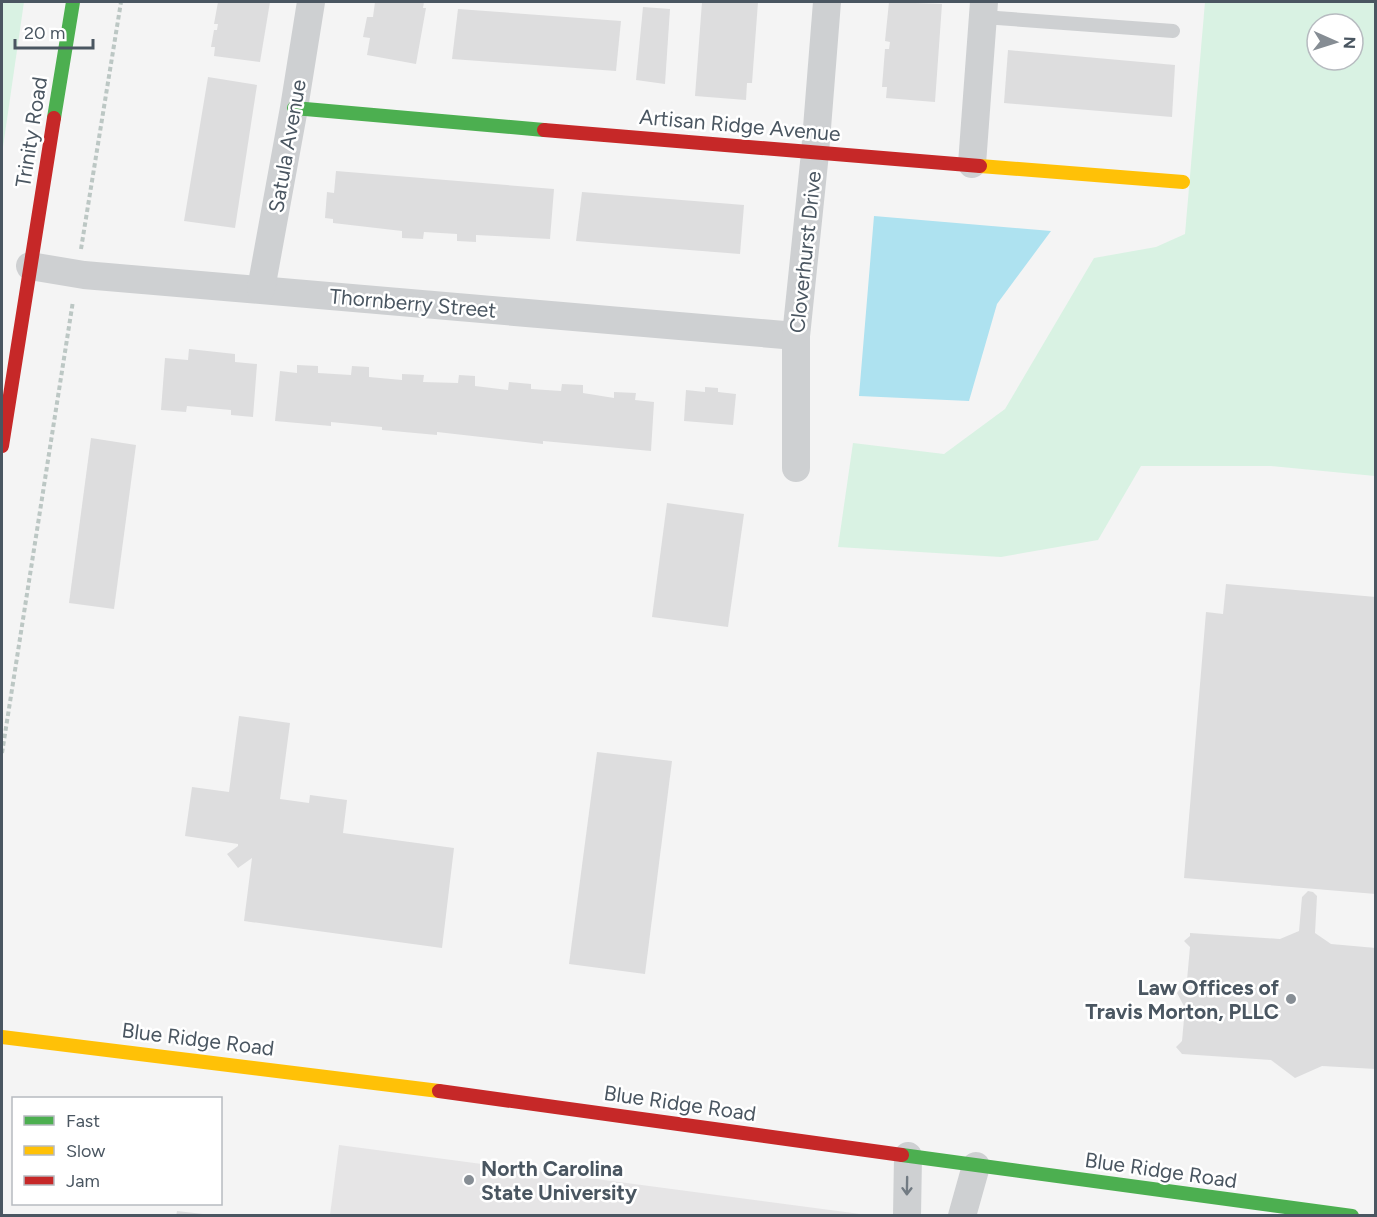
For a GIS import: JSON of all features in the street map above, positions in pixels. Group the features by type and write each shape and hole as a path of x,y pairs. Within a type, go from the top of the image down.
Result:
{"main road":[{"name":"Trinity Road","path":"2,446 72,2"},
{"name":"Artisan Ridge Avenue","path":"294,108 1183,182"},
{"name":"Blue Ridge Road","path":"2,1037 348,1079 976,1166 1352,1215"}],"street":[{"name":"Satula Avenue","path":"261,289 311,2"},
{"name":"Cloverhurst Drive","path":"796,468 796,336 815,153 827,2"},
{"path":"972,164 983,9"},
{"name":"Thornberry Street","path":"30,266 84,275 796,336"},
{"path":"907,1215 908,1156"},
{"path":"962,1215 976,1166"}],"lane":[{"path":"983,9 1173,31"}],"path":[{"path":"80,251 121,2"},
{"path":"2,753 74,294"}],"shaded area":[{"name":"North Carolina State University","path":"339,1145 868,1215 330,1215"}],"green space":[{"path":"2,2 24,2 2,154"},
{"path":"1205,2 1375,2 1375,476 1271,466 1141,466 1098,540 1001,557 838,547 853,443 944,454 1005,409 1094,258 1156,247 1185,234"}],"water":[{"path":"874,216 1051,231 997,304 969,401 859,396"}],"building":[{"path":"218,2 270,2 260,62 214,56 215,47 211,47 214,30 217,30 218,24 214,24"},
{"path":"375,2 424,2 423,8 426,8 416,64 367,55 370,38 363,37 367,17 373,17"},
{"path":"702,2 758,2 752,83 747,83 746,100 695,96"},
{"path":"889,2 942,4 935,102 886,98 887,87 882,87 885,49 889,49 890,42 885,41"},
{"path":"643,7 670,9 665,84 636,80"},
{"path":"458,9 621,21 616,71 452,59"},
{"path":"1008,50 1175,65 1172,117 1004,103"},
{"path":"208,77 257,85 235,228 184,221"},
{"path":"336,171 554,189 550,239 476,235 476,242 457,241 457,234 424,232 423,239 402,238 402,231 333,223 333,219 325,218 327,192 334,193"},
{"path":"582,192 744,205 740,254 576,241"},
{"path":"189,349 235,354 235,362 257,364 253,417 231,415 231,410 187,406 186,412 161,410 165,358 188,360"},
{"path":"297,365 318,366 318,373 351,375 352,366 369,367 369,377 402,380 402,374 424,375 423,382 458,383 459,375 475,376 475,386 508,390 509,382 531,384 531,389 561,391 562,384 583,385 583,393 614,398 614,392 636,393 635,400 654,402 651,451 543,441 543,444 437,432 437,435 331,422 331,426 275,421 280,371 297,373"},
{"path":"705,387 718,388 718,392 736,394 733,425 684,421 686,390 705,392"},
{"path":"91,438 136,445 114,609 69,603"},
{"path":"667,503 744,514 728,627 652,617"},
{"path":"1226,584 1376,597 1376,894 1184,878 1206,612 1223,614"},
{"path":"239,716 290,723 280,799 309,803 310,795 347,800 343,833 454,848 442,948 244,921 252,858 238,868 227,854 238,844 185,836 192,787 229,792"},
{"path":"597,752 672,761 645,974 569,964"},
{"path":"1308,891 1317,896 1315,933 1331,944 1376,948 1376,1069 1322,1066 1295,1078 1271,1060 1182,1054 1176,1047 1182,1041 1185,1008 1177,993 1187,980 1190,947 1184,941 1190,933 1280,939 1299,931 1302,897"},
{"path":"177,1211 203,1214 202,1216 176,1216"}],"traffic: fast":[{"path":"54,118 73,2"},
{"path":"294,108 544,130"},
{"path":"902,1155 1352,1216"}],"traffic: slow":[{"path":"980,166 1183,182"},
{"path":"2,1037 439,1091"}],"traffic: jam":[{"path":"2,446 54,118"},
{"path":"544,130 980,166"},
{"path":"439,1091 902,1155"}],"place":[{"name":"Law Offices of Travis Morton, PLLC","path":"1291,999"},
{"name":"North Carolina State University","path":"469,1180"}]}
